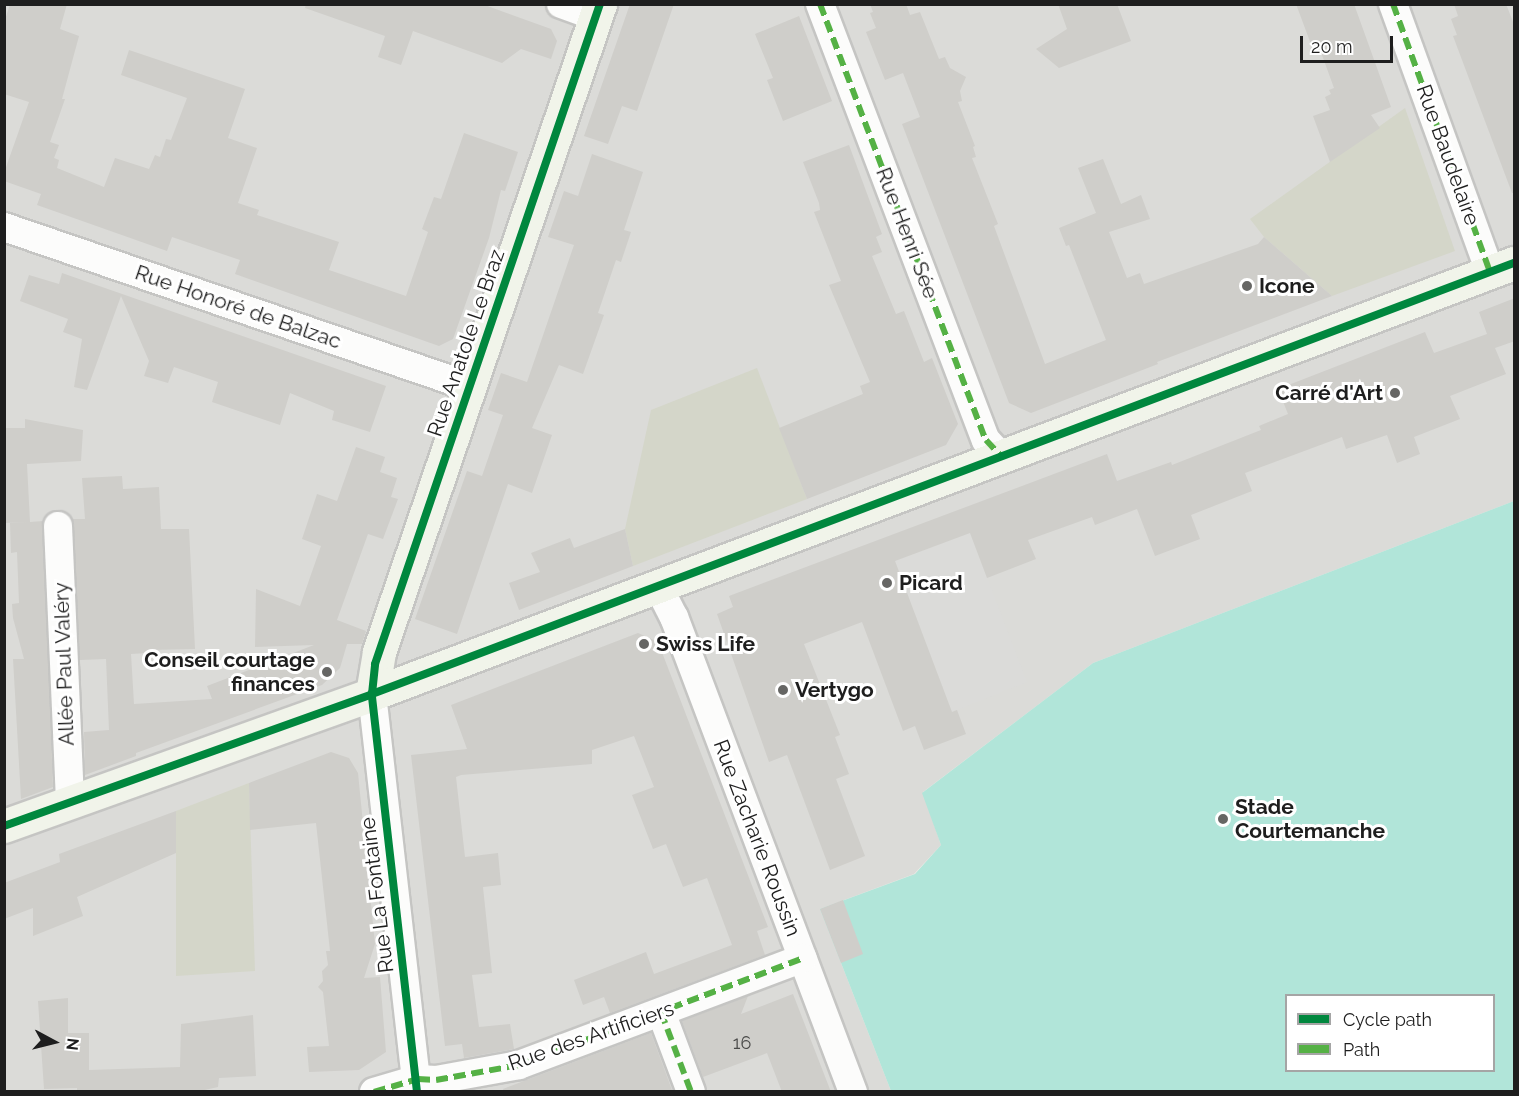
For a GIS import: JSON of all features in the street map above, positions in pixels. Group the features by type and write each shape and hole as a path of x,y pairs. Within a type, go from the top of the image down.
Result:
{"main road":[{"name":"Rue Anatole Le Braz","path":"372,694 379,652 598,11"},
{"path":"4,826 372,694 1502,267"}],"street":[{"path":"561,4 598,11"},
{"name":"Rue Henri Sée","path":"820,4 986,440 1001,456"},
{"name":"Rue Baudelaire","path":"1393,4 1502,267"},
{"name":"Rue Honoré de Balzac","path":"4,227 470,387"},
{"name":"Allée Paul Valéry","path":"58,526 69,801"},
{"name":"Rue Zacharie Roussin","path":"658,586 674,617 853,1092"},
{"name":"Rue La Fontaine","path":"372,694 417,1085"},
{"name":"Rue des Artificiers","path":"374,1092 519,1065 803,958"},
{"path":"662,1012 691,1092"}],"shaded area":[{"path":"5,5 1514,5 1514,501 1093,663 923,792 941,845 914,874 820,909 891,1091 5,1092"},
{"path":"1405,108 1455,251 1332,296 1264,237 1250,219"},
{"path":"757,368 807,499 633,566 625,529 651,410"},
{"name":"Stade Courtemanche","path":"1514,501 1514,1091 891,1091 820,909 915,874 941,845 922,793 1093,663"},
{"path":"961,509 1027,682 952,712 895,561 944,543"},
{"path":"249,783 255,971 176,976 176,811"}],"building":[{"path":"10,4 67,4 60,29 79,36 62,99 65,99 50,142 59,145 54,158 59,160 57,168 104,187 115,158 149,169 155,155 160,157 166,139 171,140 187,98 121,75 129,50 245,89 228,138 257,148 238,203 259,210 257,215 339,242 329,270 406,296 428,232 422,229 434,197 441,199 464,133 518,152 505,191 501,190 489,238 453,339 439,346 235,274 240,260 172,237 167,251 37,205 41,194 4,181 4,173 29,102 4,94 4,23"},
{"path":"306,4 482,4 551,29 557,41 551,59 521,49 502,63 413,31 401,65 378,57 385,36 305,8"},
{"path":"630,4 674,4 637,111 622,106 608,144 584,136"},
{"path":"870,4 906,4 910,15 920,12 939,59 945,57 950,68 966,77 960,91 962,101 958,102 975,146 973,147 976,157 972,158 998,224 994,226 1045,364 1106,340 1069,245 1066,246 1059,228 1096,213 1078,168 1103,159 1121,204 1141,195 1150,219 1109,232 1127,278 1140,273 1144,284 1258,244 1264,237 1332,296 1157,362 1158,364 1031,413 1009,403 902,124 920,117 903,73 885,80 866,32 876,28 870,13 873,12"},
{"path":"1058,4 1117,4 1131,41 1059,68 1036,49 1067,29"},
{"path":"1296,4 1354,4 1391,107 1371,115 1380,128 1330,162 1313,116 1330,110 1325,97 1331,94 1329,90 1334,88 1318,44 1312,47"},
{"path":"1454,4 1506,4 1515,27 1515,193 1512,193 1453,36 1457,35 1451,19 1458,16"},
{"path":"799,16 832,101 783,121 767,80 773,78 755,34"},
{"path":"849,145 882,234 876,237 882,252 872,256 896,314 904,311 924,362 932,358 958,424 946,445 807,499 779,428 863,394 860,386 870,382 829,285 841,281 814,212 820,210 819,203 803,162"},
{"path":"592,154 643,172 624,230 631,232 621,262 616,260 598,313 604,315 583,374 559,365 532,428 552,435 532,493 508,484 457,634 415,619 467,471 482,476 503,415 488,410 501,373 527,382 574,245 548,237 564,191 578,196"},
{"path":"62,273 386,386 370,432 332,420 334,411 290,393 280,425 212,402 218,382 174,367 168,383 144,376 149,361 121,296 87,390 74,387 82,339 63,332 68,319 20,301 29,275 59,284"},
{"path":"1515,298 1515,341 1495,348 1506,374 1450,396 1460,419 1414,437 1420,454 1397,463 1387,435 1346,449 1342,437 1245,473 1252,491 1191,515 1200,539 1155,556 1137,509 1095,525 1092,517 1028,540 1036,559 987,578 970,533 895,561 952,712 957,710 966,734 924,750 915,726 903,731 862,622 804,644 840,735 835,737 849,774 836,779 865,856 830,870 787,755 769,762 717,614 733,607 729,596 1107,454 1117,481 1171,462 1172,465 1261,430 1259,426 1288,414 1278,389 1425,332 1434,353 1487,334 1479,312"},
{"path":"25,419 83,430 81,461 27,464 30,522 43,521 53,787 21,799 13,659 24,659 13,618 12,604 19,603 17,552 11,553 10,523 29,522 4,523 4,428 25,428"},
{"path":"356,447 385,457 380,472 397,478 391,497 398,499 383,539 368,534 337,620 366,631 362,644 347,644 340,668 322,685 136,753 136,756 85,775 84,732 109,730 106,659 80,660 73,519 85,519 82,478 122,476 123,489 159,487 161,529 189,529 195,649 147,650 147,653 131,654 134,704 212,699 207,686 314,645 255,647 256,589 300,606 321,546 302,539 317,494 337,501"},
{"path":"625,529 633,566 519,610 509,583 540,572 531,553 570,538 574,548"},
{"path":"638,633 658,642 768,927 757,931 765,955 610,1013 604,997 583,1005 574,980 646,952 654,974 732,945 707,878 683,887 666,844 653,849 632,795 654,787 634,736 592,750 592,764 461,775 456,777 465,857 498,853 501,885 483,887 492,973 472,975 479,1027 510,1024 514,1049 464,1058 462,1044 445,1046 411,755 467,749 451,705"},
{"path":"331,752 349,758 358,773 375,944 364,978 380,977 386,1052 359,1070 309,1072 307,1047 329,1046 323,992 318,987 323,981 322,971 328,965 326,951 330,951 316,823 250,830 249,783"},
{"path":"176,811 176,853 77,897 83,916 33,936 33,908 4,919 4,883 60,862 59,854"},
{"path":"843,900 863,954 841,963 820,909"},
{"path":"793,994 831,1092 782,1092 767,1053 703,1077 682,1021 748,996 741,1014"},
{"path":"68,998 68,1033 89,1033 89,1070 180,1067 181,1024 253,1015 256,1076 219,1078 218,1087 196,1092 77,1092 77,1088 44,1089 38,1001"},
{"path":"651,1033 672,1090 668,1092 504,1092 503,1089"}],"marked path":[{"path":"820,4 986,440 1001,456"},
{"path":"1393,4 1490,272"},
{"path":"374,1092 418,1079 436,1080 519,1065 803,958"},
{"path":"661,1012 691,1092"}],"cycle path":[{"path":"417,1092 372,694 375,664 600,4"},
{"path":"4,826 372,694 1514,263"}],"place":[{"name":"Icone","path":"1247,286"},
{"name":"Carré d'Art","path":"1395,393"},
{"name":"Picard","path":"887,583"},
{"name":"Swiss Life","path":"644,644"},
{"name":"Conseil courtage finances","path":"327,672"},
{"name":"Vertygo","path":"783,690"},
{"name":"Stade Courtemanche","path":"1223,819"}]}
